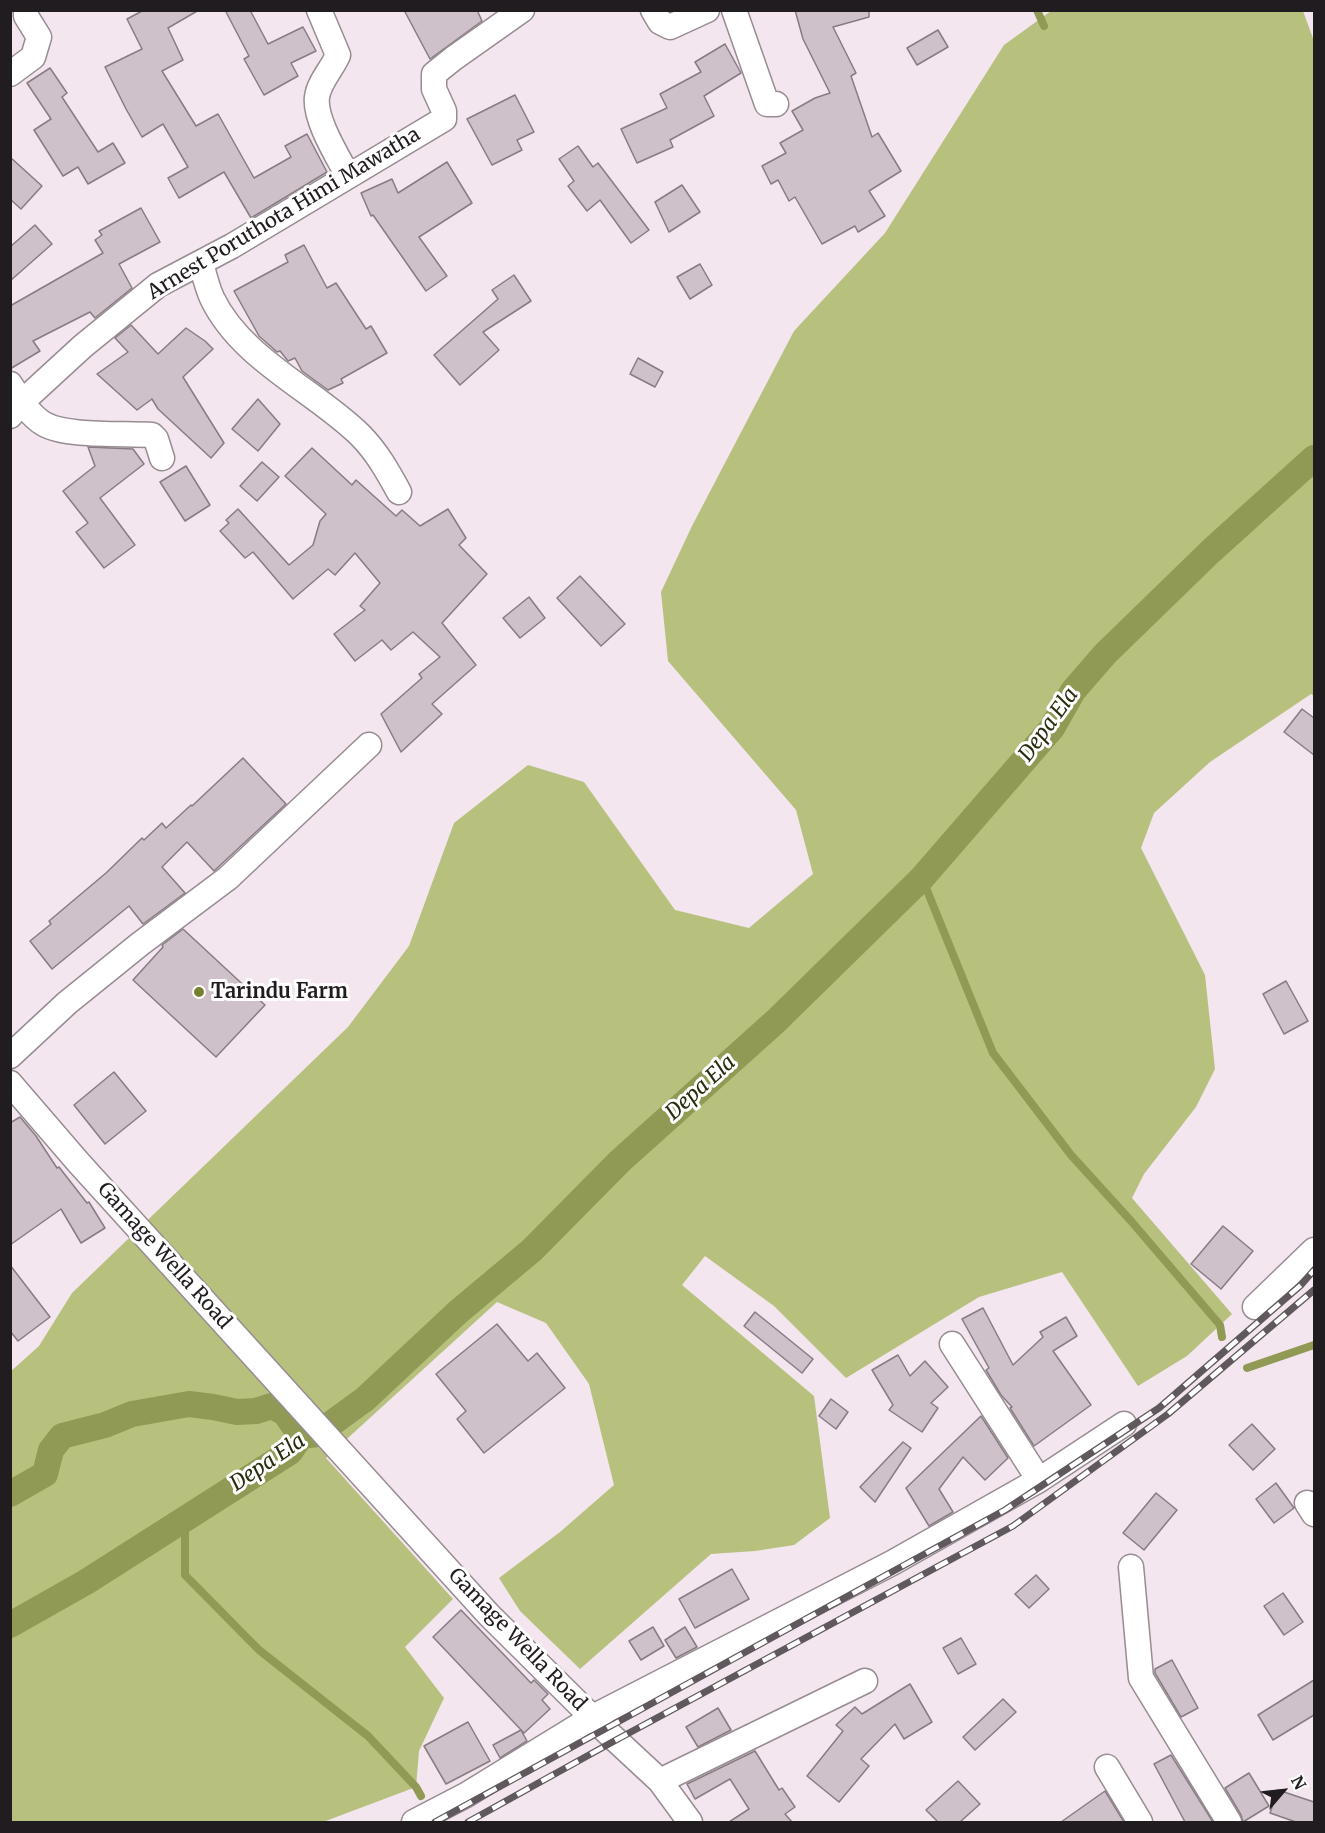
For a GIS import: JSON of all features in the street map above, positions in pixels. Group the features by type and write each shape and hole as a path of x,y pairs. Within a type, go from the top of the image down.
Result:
{"street":[{"path":"10,74 33,57 39,37 26,16 26,10"},
{"path":"319,10 338,56 324,79 317,97 318,114 348,176"},
{"name":"Arnest Poruthota Himi Mawatha","path":"14,401 151,290 232,246 444,119 444,111 434,88 434,74 522,10"},
{"path":"653,10 660,22 670,27 706,10"},
{"path":"734,10 766,104 776,104"},
{"path":"201,263 212,298 235,333 276,370 360,435 382,461 399,492"},
{"path":"14,401 44,424 62,430 152,435 156,439 162,458"},
{"path":"10,1056 76,996 140,944 228,878 369,745"},
{"name":"Gamage Wella Road","path":"10,1083 78,1162 489,1616 660,1781 690,1822"},
{"path":"1255,1307 1314,1250"},
{"path":"952,1344 1038,1480"},
{"path":"414,1822 466,1795 593,1717 892,1563 1038,1480 1124,1424"},
{"path":"1131,1567 1141,1678 1229,1822"},
{"path":"660,1781 864,1681"},
{"path":"1107,1767 1140,1822"}],"green space":[{"path":"1051,11 1303,11 1314,41 1314,696 1311,694 1210,762 1154,813 1141,848 1205,975 1215,1069 1196,1107 1144,1174 1132,1198 1232,1314 1187,1356 1138,1386 1062,1272 979,1297 846,1378 774,1306 705,1256 682,1285 814,1396 830,1518 794,1545 711,1554 580,1669 520,1611 499,1578 560,1532 614,1485 589,1384 546,1323 497,1302 326,1458 453,1599 405,1647 444,1698 419,1751 416,1787 323,1822 11,1822 10,1372 39,1346 72,1293 348,1027 409,946 454,823 528,765 584,782 675,910 749,928 813,874 796,810 668,661 661,592 692,526 794,331 885,233 1004,45"}],"building":[{"path":"144,10 199,10 168,28 183,60 162,71 196,126 218,114 254,178 291,157 285,146 307,134 327,172 251,218 224,172 179,198 168,178 188,167 163,124 142,137 105,67 142,49 127,19"},
{"path":"225,10 250,10 268,44 303,27 316,51 291,63 298,76 264,95 244,59 249,56"},
{"path":"404,10 477,10 482,21 430,59"},
{"path":"795,10 869,10 869,17 833,27 856,73 851,76 872,137 878,133 901,171 869,191 885,216 858,232 855,226 822,244 795,197 789,201 778,180 771,184 762,166 786,153 780,143 803,130 792,111 815,98 830,93 803,39"},
{"path":"938,30 948,47 917,65 907,48"},
{"path":"725,44 741,73 704,96 714,116 670,140 673,147 637,163 621,129 667,108 660,94 701,72 695,62"},
{"path":"50,68 67,93 62,97 98,152 113,143 125,163 88,184 78,167 63,176 34,130 51,119 27,83"},
{"path":"515,95 534,132 517,140 522,150 492,165 467,119"},
{"path":"578,146 593,167 598,163 649,230 631,243 600,200 587,211 568,186 574,181 559,159"},
{"path":"10,157 42,186 21,209 10,199"},
{"path":"447,162 472,203 419,237 447,276 426,291 373,215 371,216 361,193 392,179 398,193"},
{"path":"682,185 700,212 669,232 655,202"},
{"path":"141,208 160,242 119,264 132,288 95,318 90,312 33,341 40,351 10,369 10,306 103,253 95,240 102,235 99,231"},
{"path":"35,225 52,244 10,281 10,247"},
{"path":"304,245 327,288 336,283 366,329 371,326 387,353 341,379 343,383 328,390 302,371 295,358 288,361 280,351 277,352 259,336 234,291 288,262 285,255"},
{"path":"700,264 712,285 690,299 677,277"},
{"path":"514,275 531,301 483,332 499,350 460,385 434,355 498,299 492,290"},
{"path":"131,325 158,354 186,328 213,349 183,377 224,443 211,458 158,409 152,399 137,410 97,374 128,352 115,338"},
{"path":"638,358 663,372 655,387 630,374"},
{"path":"258,399 280,424 258,451 232,429"},
{"path":"88,447 133,449 144,464 100,498 135,545 104,568 76,532 88,523 63,491 95,466"},
{"path":"312,448 352,485 356,480 396,516 402,510 420,526 448,509 466,538 459,545 487,574 442,623 476,665 432,704 442,714 401,752 381,714 422,678 419,674 440,657 413,632 391,650 382,640 355,661 334,634 365,610 360,606 380,583 355,553 335,575 328,569 293,599 253,552 245,558 220,531 229,523 226,520 238,509 289,565 313,545 320,521 326,514 285,476"},
{"path":"262,462 279,477 257,501 240,486"},
{"path":"186,466 210,505 185,521 160,482"},
{"path":"580,576 625,624 601,646 557,598"},
{"path":"529,597 545,618 520,638 503,618"},
{"path":"1302,709 1314,718 1314,755 1284,732"},
{"path":"243,758 286,804 214,871 187,842 162,867 185,893 143,924 129,906 52,969 30,941 51,924 49,921 106,873 142,838 144,840 162,823 166,828"},
{"name":"Tarindu Farm","path":"183,929 265,1005 216,1057 133,980 163,947 162,945"},
{"path":"1286,981 1308,1021 1284,1034 1263,994"},
{"path":"114,1072 146,1111 105,1144 74,1105"},
{"path":"20,1117 57,1168 59,1167 87,1203 89,1202 105,1228 81,1243 61,1209 10,1245 10,1123"},
{"path":"1223,1226 1253,1251 1221,1289 1191,1264"},
{"path":"10,1265 50,1317 18,1341 10,1331"},
{"path":"983,1308 1013,1365 1043,1337 1040,1332 1066,1317 1077,1336 1053,1351 1091,1405 1034,1446 1010,1408 1012,1407 1001,1395 986,1370 989,1368 962,1319"},
{"path":"755,1312 813,1359 802,1373 744,1326"},
{"path":"497,1324 528,1361 537,1353 565,1388 484,1453 457,1419 466,1411 436,1374"},
{"path":"898,1355 910,1376 925,1361 948,1387 931,1403 938,1408 922,1432 889,1410 893,1405 872,1370"},
{"path":"831,1399 848,1412 836,1429 819,1416"},
{"path":"981,1416 1008,1458 985,1480 963,1457 939,1489 953,1512 929,1526 906,1488"},
{"path":"1252,1424 1275,1449 1253,1470 1229,1445"},
{"path":"903,1442 911,1448 875,1502 860,1487"},
{"path":"1276,1483 1294,1508 1274,1523 1256,1499"},
{"path":"1156,1493 1177,1510 1144,1550 1123,1533"},
{"path":"732,1569 749,1599 695,1628 679,1599"},
{"path":"1036,1575 1049,1589 1029,1608 1015,1594"},
{"path":"1283,1593 1303,1622 1284,1635 1264,1606"},
{"path":"461,1610 531,1683 534,1680 548,1694 542,1700 550,1709 524,1733 433,1637"},
{"path":"653,1627 664,1646 641,1660 629,1641"},
{"path":"685,1627 697,1647 676,1658 665,1640"},
{"path":"961,1638 976,1664 958,1674 943,1648"},
{"path":"1172,1660 1198,1708 1181,1717 1155,1673 1155,1669"},
{"path":"1314,1680 1314,1715 1273,1740 1258,1715"},
{"path":"910,1684 932,1722 904,1739 895,1724 861,1759 869,1766 839,1802 807,1776 843,1731 836,1725 855,1707 862,1714"},
{"path":"1003,1699 1016,1712 975,1750 963,1737"},
{"path":"718,1708 731,1730 698,1747 686,1727"},
{"path":"468,1722 490,1761 446,1784 424,1746"},
{"path":"521,1730 527,1741 500,1758 493,1745"},
{"path":"755,1751 779,1790 782,1788 795,1807 785,1814 792,1822 729,1822 749,1809 730,1779 695,1799 687,1784"},
{"path":"1171,1755 1213,1822 1185,1822 1154,1764"},
{"path":"1249,1773 1269,1806 1243,1822 1225,1788"},
{"path":"958,1781 980,1804 960,1822 938,1822 926,1810"},
{"path":"1278,1790 1314,1802 1314,1822 1296,1822 1270,1813"},
{"path":"1105,1791 1124,1822 1061,1822"}],"waterway":[{"path":"1037,10 1044,26"},
{"name":"Depa Ela","path":"10,1625 86,1582 290,1452 301,1436 317,1434 365,1399 458,1312 532,1250 620,1161 776,1021 922,878 1052,728 1073,691 1105,654 1211,551 1314,458"},
{"path":"922,878 993,1053 1071,1155 1220,1325 1222,1337"},
{"path":"1247,1368 1314,1345"},
{"path":"10,1494 45,1474 51,1450 62,1436 105,1425 132,1414 189,1404 237,1412 256,1411 272,1406 285,1413 301,1436"},
{"path":"185,1519 185,1575 259,1650 368,1736 416,1787 421,1796"}],"railway":[{"path":"435,1822 1005,1510 1159,1408 1301,1285 1314,1270"},
{"path":"468,1822 1013,1526 1168,1414 1314,1290"}],"place":[{"name":"Tarindu Farm","path":"199,992"}]}
